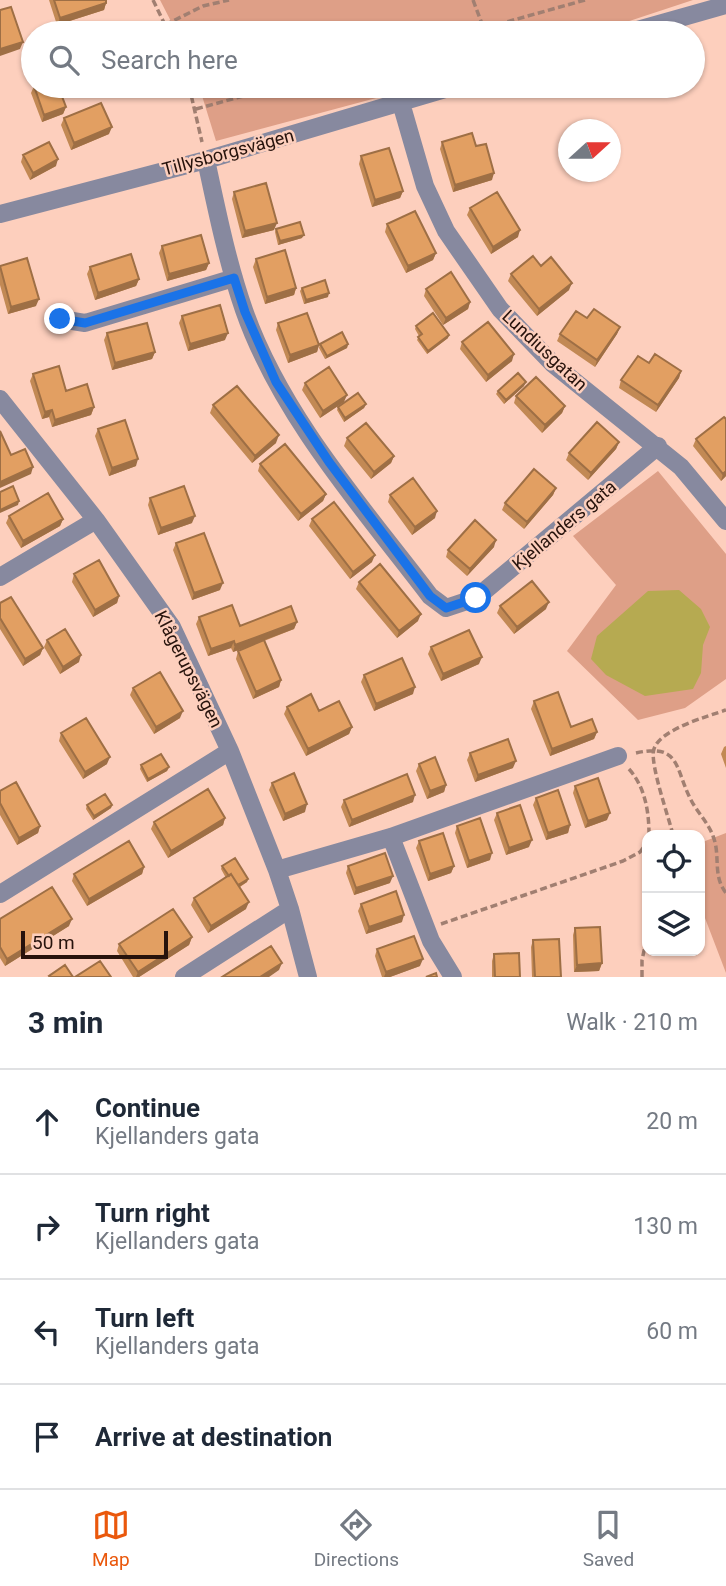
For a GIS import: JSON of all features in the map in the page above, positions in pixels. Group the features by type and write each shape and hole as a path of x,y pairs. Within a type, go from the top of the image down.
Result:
{"street":[{"path":"669,21 726,5"},
{"name":"Tillysborgsvägen","path":"0,214 206,160 417,98"},
{"name":"Lundiusgatan","path":"401,103 425,187 446,231 500,309 553,364 681,467 726,521"},
{"name":"Kjellanders gata","path":"206,160 234,278 245,312 276,382 337,473 430,596 446,608 476,598 658,446"},
{"path":"60,319 85,323 234,278"},
{"name":"Klågerupsvägen","path":"0,399 96,520 172,627 230,751 277,870 308,977"},
{"path":"0,577 96,520"},
{"path":"0,894 230,751"},
{"path":"277,870 391,837 618,756"},
{"path":"391,837 426,929 453,977"},
{"path":"184,977 290,909"}],"path":[{"path":"153,0 164,21"},
{"path":"174,21 203,6 229,0"},
{"path":"473,0 481,21"},
{"path":"512,21 585,0"},
{"path":"193,98 206,160"},
{"path":"196,109 236,98"},
{"path":"672,830 655,768 653,749 659,741 681,726 726,710"},
{"path":"653,749 671,755 689,795 713,835 718,882 726,893"},
{"path":"618,756 638,780 646,802 649,830"},
{"path":"426,929 623,861 642,849"},
{"path":"642,977 643,956"}],"shaded area":[{"path":"160,0 693,0 629,21 171,21"},
{"path":"203,98 376,98 216,141"},
{"path":"658,471 726,554 726,679 685,708 638,720 567,651 616,585 573,536"},
{"path":"679,590 701,609 710,627 703,645 701,673 693,689 645,696 606,675 591,659 597,636 648,591"},
{"path":"726,833 726,973 705,918 705,841"}],"building":[{"path":"54,0 106,0 106,3 60,18"},
{"path":"11,7 21,43 0,49 0,10"},
{"path":"38,98 63,98 66,107 44,115"},
{"path":"101,103 112,127 74,143 64,118"},
{"path":"472,133 476,146 486,144 494,173 455,185 442,142"},
{"path":"49,142 58,159 33,173 23,155"},
{"path":"389,148 403,191 375,200 361,156"},
{"path":"266,183 277,223 245,231 234,192"},
{"path":"497,192 520,230 493,247 470,208"},
{"path":"415,211 436,253 408,266 387,224"},
{"path":"300,222 304,235 280,241 276,229"},
{"path":"201,235 209,263 169,274 162,246"},
{"path":"285,250 296,288 267,297 256,259"},
{"path":"131,254 139,279 98,293 90,267"},
{"path":"533,256 541,266 551,257 572,283 539,309 511,274"},
{"path":"27,258 39,299 11,307 0,266"},
{"path":"451,272 470,302 446,318 426,289"},
{"path":"325,280 329,293 306,300 302,288"},
{"path":"220,305 228,333 190,344 182,316"},
{"path":"594,309 620,327 597,360 560,334 576,311 587,318"},
{"path":"307,313 319,345 290,355 278,323"},
{"path":"433,313 449,335 428,351 418,337 422,334 416,326"},
{"path":"488,322 514,354 488,375 462,342"},
{"path":"147,323 155,352 115,363 107,333"},
{"path":"342,332 348,344 327,356 320,344"},
{"path":"655,354 681,371 658,405 621,380 638,356 649,363"},
{"path":"59,366 66,391 87,384 94,407 55,420 52,410 45,412 33,374"},
{"path":"329,367 347,395 323,411 305,383"},
{"path":"518,373 526,382 506,400 498,391"},
{"path":"536,377 565,406 545,425 516,396"},
{"path":"237,386 279,435 255,456 213,405"},
{"path":"358,393 366,404 345,418 338,407"},
{"path":"724,417 726,471 723,474 696,439"},
{"path":"125,420 138,459 112,468 98,429"},
{"path":"597,422 619,442 591,473 569,453"},
{"path":"366,423 394,456 374,472 347,438"},
{"path":"0,431 11,455 25,449 33,467 0,482"},
{"path":"285,444 326,494 301,514 260,464"},
{"path":"534,469 556,488 527,522 505,503"},
{"path":"413,478 437,511 415,527 390,495"},
{"path":"13,486 19,501 0,510 0,492"},
{"path":"184,486 195,516 161,528 150,498"},
{"path":"48,493 63,519 23,541 9,516"},
{"path":"334,502 375,555 353,572 312,519"},
{"path":"475,520 496,540 470,569 448,550"},
{"path":"204,533 223,583 194,593 176,543"},
{"path":"99,560 119,596 95,610 74,574"},
{"path":"380,564 421,614 399,631 359,582"},
{"path":"532,581 549,602 517,627 500,606"},
{"path":"11,597 43,648 25,659 0,618 0,603"},
{"path":"232,605 240,626 291,606 297,622 235,645 234,641 211,649 199,617"},
{"path":"65,629 81,655 63,667 47,640"},
{"path":"469,630 482,657 443,674 431,647"},
{"path":"264,640 281,680 256,692 238,651"},
{"path":"402,658 415,687 376,704 364,675"},
{"path":"160,672 183,711 156,727 133,688"},
{"path":"558,692 571,727 592,719 597,732 552,749 534,701"},
{"path":"311,694 319,711 339,701 352,727 308,749 287,707"},
{"path":"86,718 110,757 85,772 61,733"},
{"path":"508,739 516,761 478,775 470,753"},
{"path":"161,754 169,767 148,779 141,765"},
{"path":"435,757 446,785 430,791 419,764"},
{"path":"294,773 307,804 285,814 272,783"},
{"path":"407,774 415,795 352,820 344,800"},
{"path":"598,778 610,813 588,821 575,786"},
{"path":"16,782 40,826 19,838 0,803 0,791"},
{"path":"208,789 225,818 171,851 154,822"},
{"path":"558,790 570,825 548,833 536,798"},
{"path":"105,794 112,805 94,816 87,805"},
{"path":"520,805 532,840 509,848 497,813"},
{"path":"480,818 492,853 469,861 457,826"},
{"path":"443,833 454,866 430,874 419,841"},
{"path":"129,841 144,867 89,899 74,874"},
{"path":"385,853 393,876 356,888 348,866"},
{"path":"235,858 248,879 238,885 222,866"},
{"path":"231,874 249,902 211,926 194,898"},
{"path":"52,887 72,919 7,959 0,947 0,919"},
{"path":"396,891 404,915 369,927 361,904"},
{"path":"173,909 192,937 138,972 119,944"},
{"path":"600,927 602,963 577,965 575,928"},
{"path":"414,936 423,959 386,972 377,949"},
{"path":"559,939 561,977 535,977 533,940"},
{"path":"271,946 282,963 260,977 222,977"},
{"path":"519,953 520,977 495,977 494,954"},
{"path":"100,961 111,977 75,977"},
{"path":"65,965 73,977 49,976"}],"route":[{"path":"60,319 85,323 234,278 245,312 276,382 329,462 430,596 446,608 476,598"}]}
